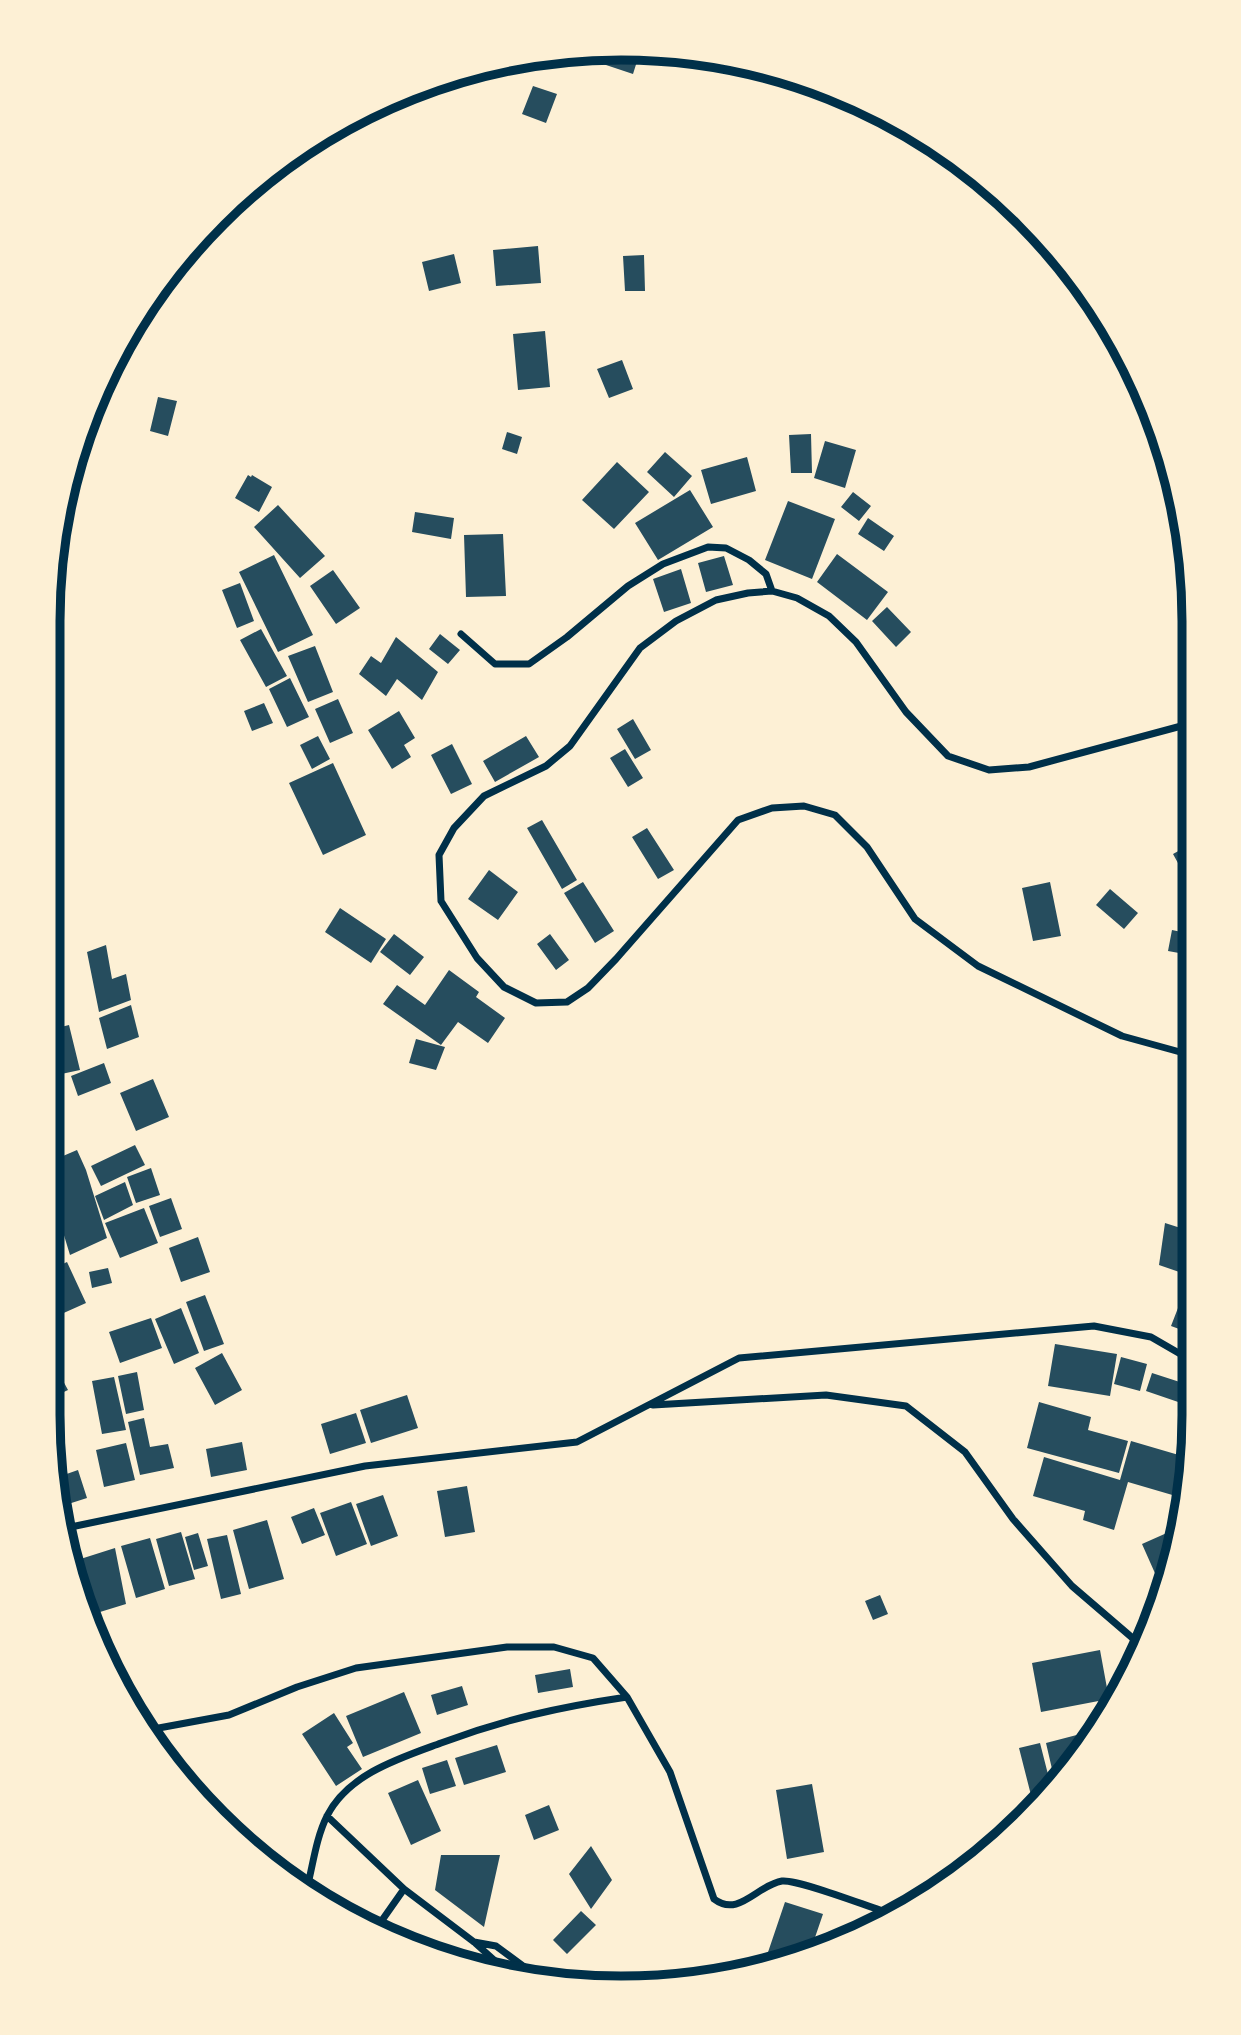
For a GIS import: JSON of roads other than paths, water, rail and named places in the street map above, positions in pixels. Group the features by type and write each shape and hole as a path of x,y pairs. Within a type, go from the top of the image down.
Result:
{"street":[{"path":"461,634 495,664 529,664 567,637 628,586 663,564 708,548 726,548 749,560 766,574 772,591"},
{"path":"1182,726 1029,767 989,770 948,756 906,712 856,642 829,616 797,598 772,591 716,600 676,621 640,648 570,746 546,766 484,796 454,828 439,855 441,901 477,958 504,987 536,1003 567,1002 588,988 616,959 737,820 772,808 804,806 835,815 867,847 915,919 978,966 1122,1036 1182,1053"},
{"path":"71,1527 365,1466 577,1442 739,1358 1094,1325 1151,1337 1182,1355"},
{"path":"649,1405 826,1395 906,1406 965,1452 1013,1519 1072,1586 1134,1640"},
{"path":"156,1729 229,1715 297,1687 356,1668 507,1647 554,1647 593,1658 627,1698 670,1772 714,1899 722,1904 736,1906 767,1886 783,1881 801,1884 882,1911"},
{"path":"309,1881 327,1816 346,1791 370,1773 401,1756 522,1716 627,1698"},
{"path":"327,1816 404,1889 495,1961"},
{"path":"380,1922 404,1889"},
{"path":"474,1942 496,1946 526,1968"}]}
